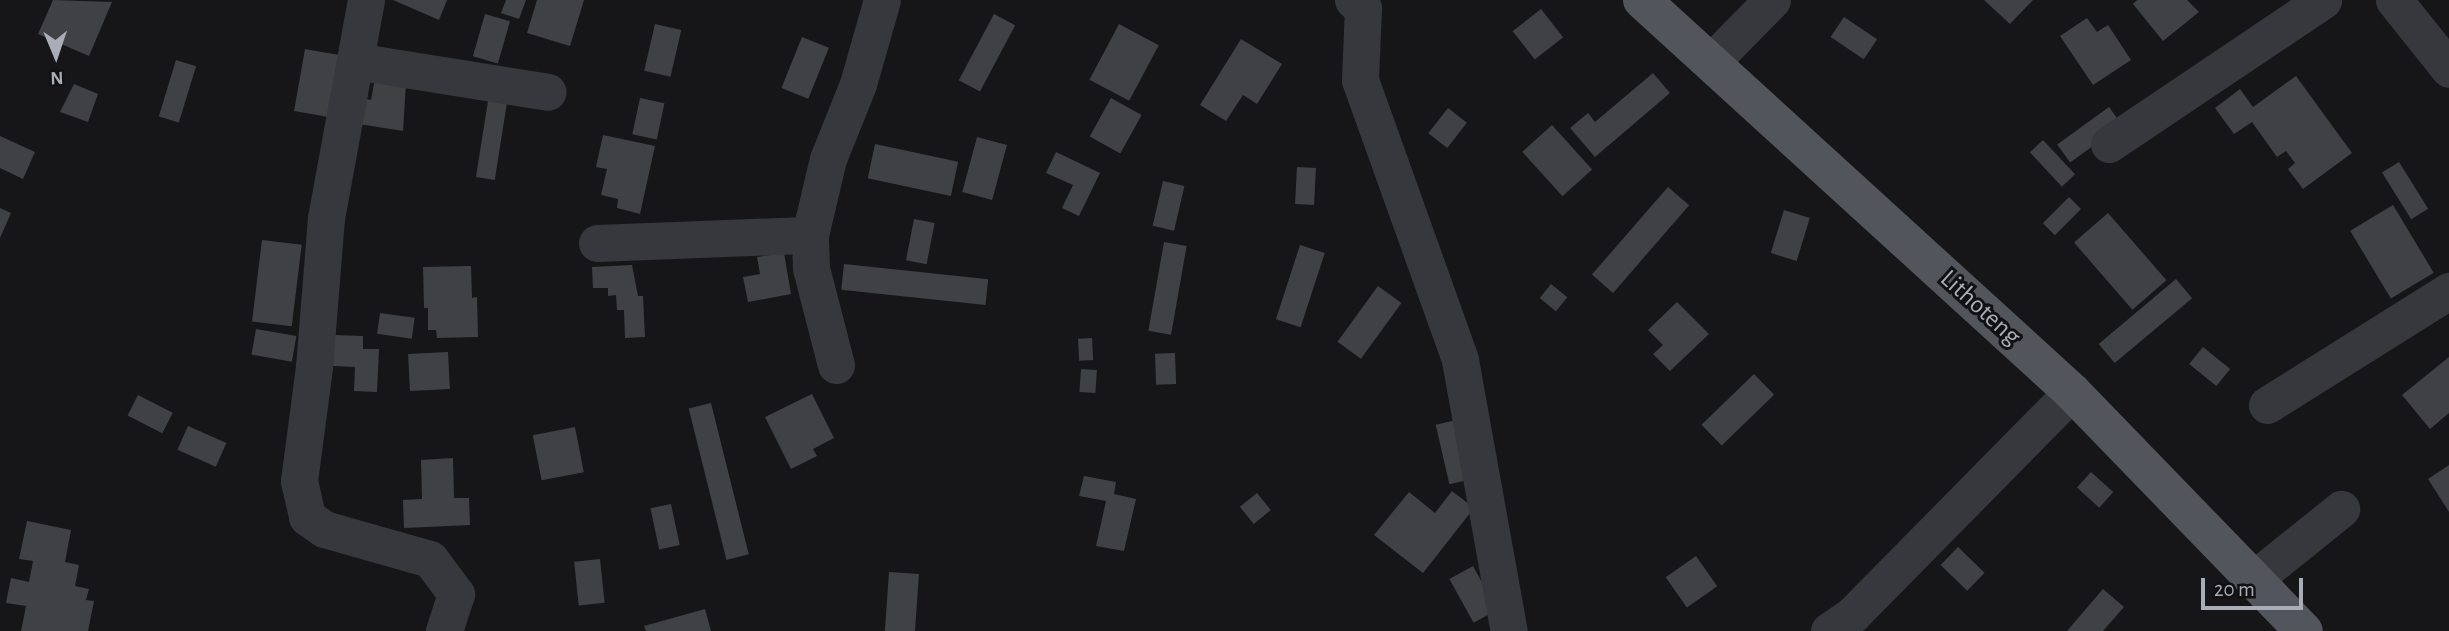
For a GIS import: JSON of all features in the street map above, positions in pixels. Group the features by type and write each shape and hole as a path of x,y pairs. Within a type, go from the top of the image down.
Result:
{"main road":[{"name":"Lithoteng","path":"1642,0 2073,392 2304,631"}],"street":[{"path":"366,0 327,218 314,367 299,481 307,517 324,529 430,559 456,594 444,631"},
{"path":"836,365 811,268 810,235 828,159 858,84 882,0"},
{"path":"1353,0 1363,8 1360,80 1460,360 1510,631"},
{"path":"1710,62 1772,0"},
{"path":"2109,144 2323,0"},
{"path":"2394,0 2449,69"},
{"path":"355,61 548,92"},
{"path":"597,243 810,235"},
{"path":"2267,405 2449,291"},
{"path":"1829,631 1853,614 2073,392"},
{"path":"2254,579 2341,509"}],"building":[{"path":"53,0 112,2 89,56 38,34"},
{"path":"393,0 447,0 439,20"},
{"path":"506,0 526,0 519,19 501,13"},
{"path":"537,0 584,0 570,46 527,33"},
{"path":"1984,0 2033,0 2010,24"},
{"path":"2137,0 2187,0 2199,12 2163,41 2133,4"},
{"path":"1541,9 1563,37 1535,60 1513,31"},
{"path":"485,14 510,21 498,63 473,56"},
{"path":"994,14 1015,25 980,91 959,80"},
{"path":"1844,17 1877,39 1864,59 1831,37"},
{"path":"2087,18 2097,32 2108,25 2131,60 2093,85 2060,36"},
{"path":"655,24 681,30 671,77 644,71"},
{"path":"1119,24 1159,45 1129,101 1089,80"},
{"path":"802,37 829,48 808,99 781,88"},
{"path":"1241,39 1282,64 1257,104 1243,95 1226,121 1200,105"},
{"path":"305,49 343,56 332,118 294,111"},
{"path":"176,60 196,66 179,123 159,116"},
{"path":"1653,73 1670,93 1595,157 1570,128 1588,113 1595,122"},
{"path":"2296,76 2352,153 2303,189 2288,169 2295,163 2286,151 2277,157 2252,122 2234,134 2215,108 2240,89 2253,107"},
{"path":"375,78 406,83 403,131 359,124 363,98 371,100"},
{"path":"74,84 98,94 88,122 60,112"},
{"path":"640,98 664,103 657,139 632,134"},
{"path":"1111,98 1142,115 1120,153 1090,136"},
{"path":"488,101 507,104 495,180 476,177"},
{"path":"2109,107 2122,125 2070,162 2057,145"},
{"path":"1448,108 1467,123 1447,148 1428,133"},
{"path":"1552,125 1592,170 1562,196 1522,152"},
{"path":"603,135 655,146 640,214 617,208 618,199 601,195 607,169 596,167"},
{"path":"0,136 35,152 23,179 0,168"},
{"path":"977,137 1007,145 992,200 962,192"},
{"path":"2043,140 2075,174 2062,187 2030,152"},
{"path":"875,144 958,162 951,196 868,178"},
{"path":"1056,152 1100,173 1079,216 1062,208 1073,185 1046,173"},
{"path":"2399,162 2428,209 2411,219 2382,173"},
{"path":"1297,167 1316,168 1314,205 1295,204"},
{"path":"1163,181 1184,186 1174,231 1153,226"},
{"path":"1668,187 1689,205 1613,293 1592,275"},
{"path":"2069,197 2081,209 2055,235 2043,223"},
{"path":"2393,205 2434,273 2391,298 2350,231"},
{"path":"0,208 11,213 0,238"},
{"path":"1784,210 1810,218 1797,261 1771,253"},
{"path":"2108,213 2166,280 2132,310 2074,243"},
{"path":"914,219 935,223 927,264 906,260"},
{"path":"262,240 302,245 292,326 252,321"},
{"path":"1164,242 1187,246 1171,335 1148,331"},
{"path":"1300,245 1325,253 1301,327 1276,319"},
{"path":"784,253 791,294 748,302 743,277 760,274 757,257"},
{"path":"844,264 988,279 985,305 841,290"},
{"path":"632,265 638,296 643,296 645,337 625,338 624,310 617,310 616,295 608,296 608,288 593,288 592,267"},
{"path":"471,266 472,298 477,297 478,337 437,338 436,330 428,330 428,308 424,308 423,267"},
{"path":"2176,279 2192,298 2115,363 2099,344"},
{"path":"1551,284 1567,297 1556,311 1540,298"},
{"path":"1378,286 1401,303 1361,359 1337,342"},
{"path":"1677,302 1709,334 1670,371 1653,354 1663,345 1648,330"},
{"path":"380,313 415,318 412,339 377,334"},
{"path":"256,329 296,336 292,362 251,355"},
{"path":"334,335 363,336 363,349 379,349 377,392 354,391 355,367 333,366"},
{"path":"1092,338 1093,360 1079,361 1078,339"},
{"path":"2203,347 2230,369 2216,386 2189,364"},
{"path":"448,352 450,389 410,391 408,354"},
{"path":"1175,353 1176,384 1156,385 1155,354"},
{"path":"2449,357 2449,413 2430,429 2402,395"},
{"path":"1081,369 1097,370 1095,393 1079,392"},
{"path":"1754,374 1774,395 1722,446 1701,425"},
{"path":"812,394 834,438 813,449 817,456 791,469 765,417"},
{"path":"138,395 173,413 162,433 128,415"},
{"path":"711,403 749,554 726,560 689,409"},
{"path":"1461,419 1475,478 1449,484 1436,425"},
{"path":"188,426 226,443 216,467 177,450"},
{"path":"575,427 584,472 542,480 533,435"},
{"path":"453,458 454,498 469,498 470,525 404,528 403,500 422,499 421,460"},
{"path":"2449,465 2449,512 2428,479"},
{"path":"2091,472 2113,492 2099,508 2077,488"},
{"path":"1084,476 1116,482 1114,494 1136,499 1124,551 1096,546 1106,501 1079,496"},
{"path":"1452,491 1474,508 1423,573 1374,535 1409,492 1435,513"},
{"path":"1257,493 1271,510 1254,524 1240,507"},
{"path":"671,504 680,545 659,549 650,508"},
{"path":"27,521 71,530 65,562 79,565 75,586 89,589 86,600 94,601 88,631 21,631 26,606 6,603 11,578 29,582 33,561 19,559"},
{"path":"1958,547 1985,573 1967,591 1941,565"},
{"path":"1696,556 1717,586 1687,608 1666,577"},
{"path":"600,559 605,603 579,605 574,562"},
{"path":"1473,566 1497,610 1474,623 1449,579"},
{"path":"889,572 919,574 915,631 885,631"},
{"path":"2103,589 2124,607 2103,631 2067,631"},
{"path":"705,609 711,631 646,631 644,626"}]}
